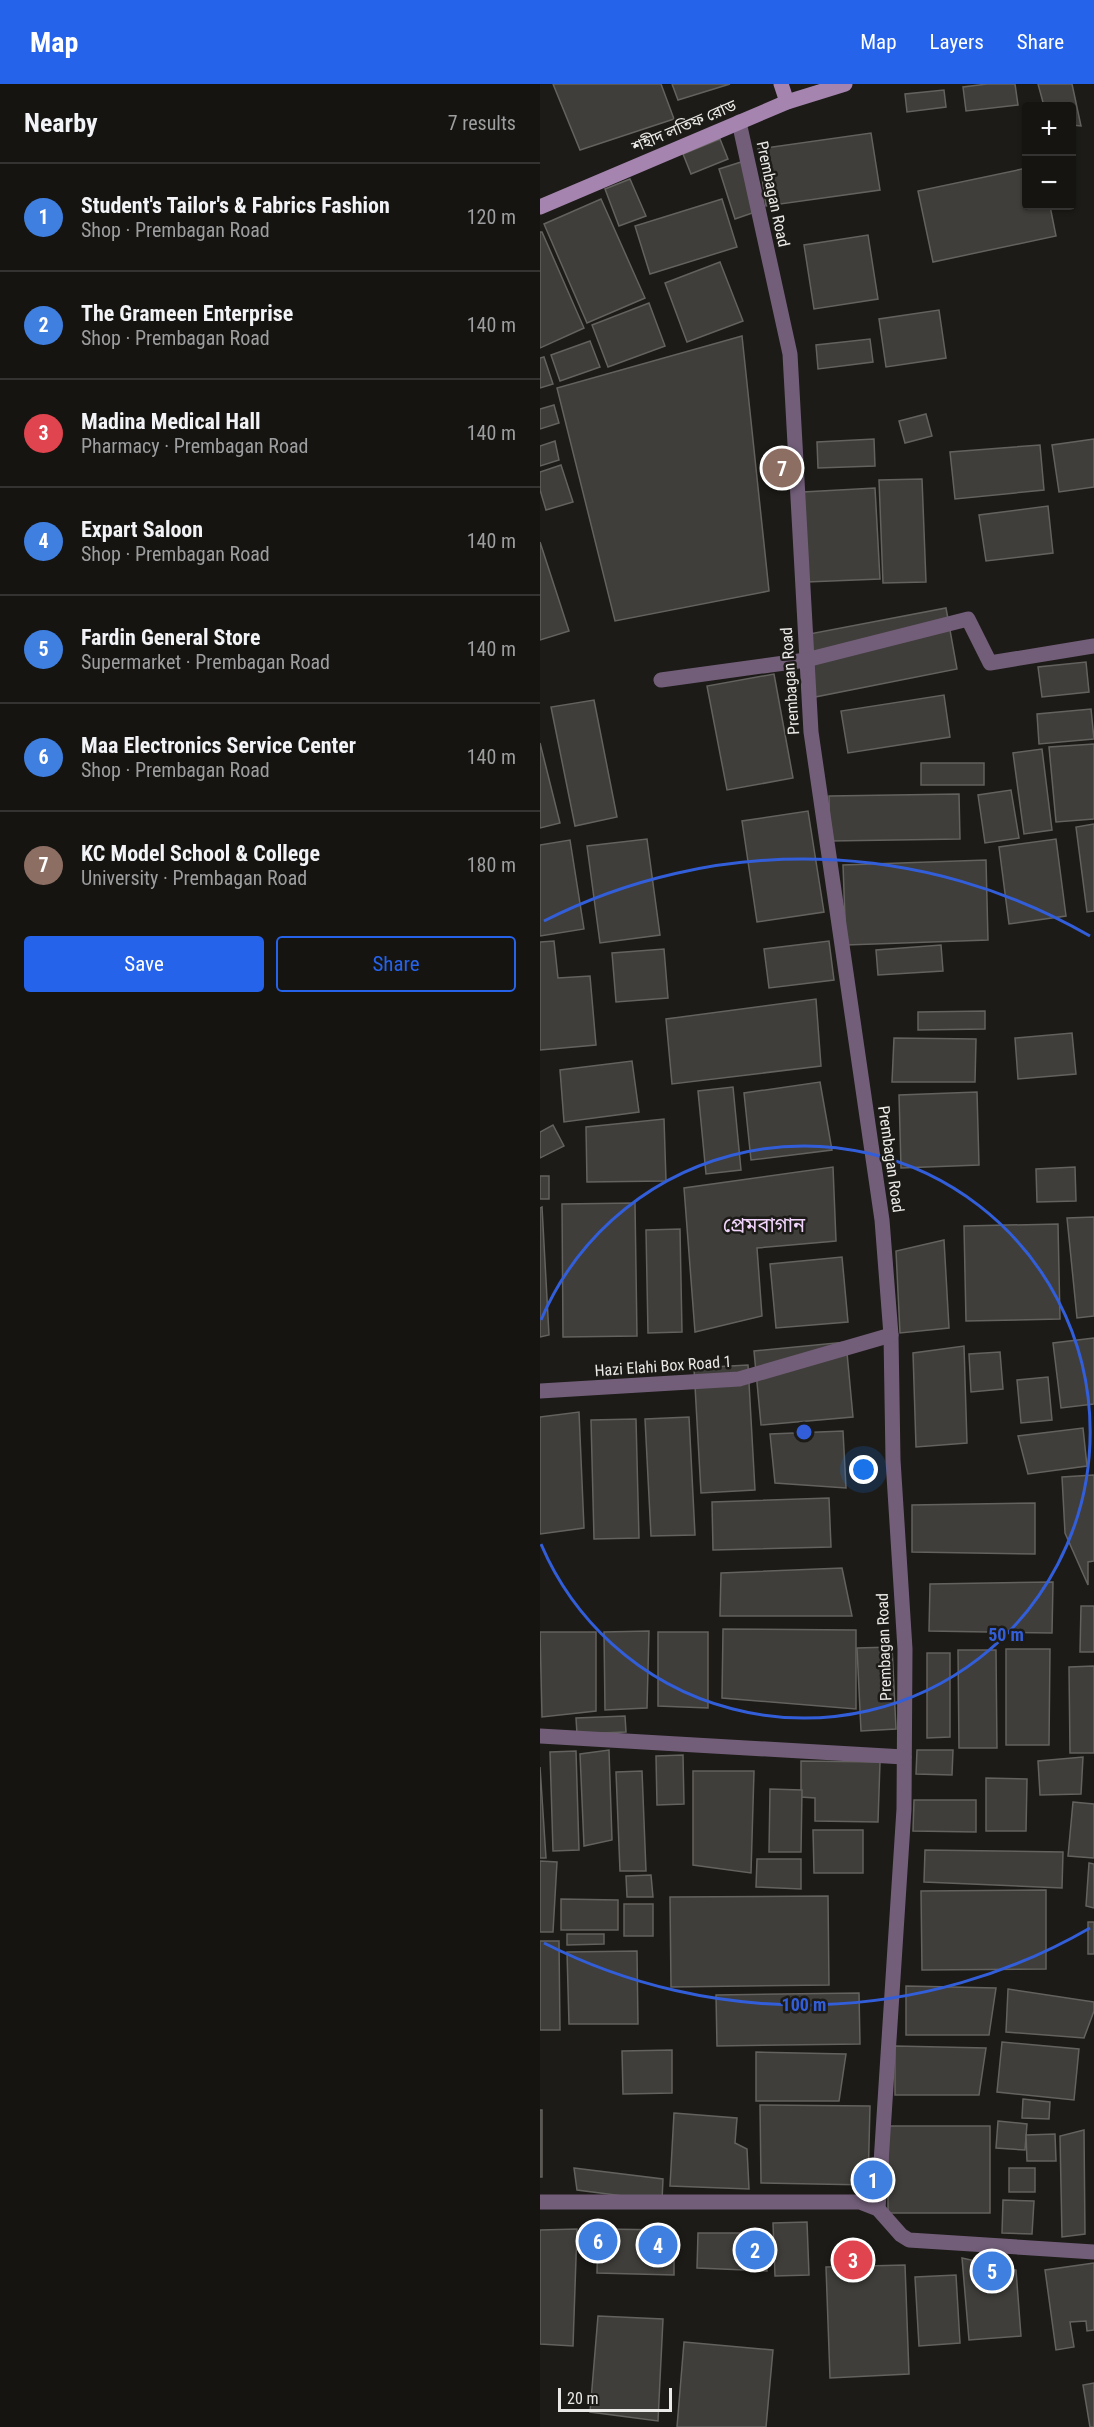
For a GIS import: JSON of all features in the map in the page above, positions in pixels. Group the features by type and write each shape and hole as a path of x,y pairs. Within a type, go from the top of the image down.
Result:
{"street":[{"path":"781,84 787,102"},
{"name":"শহীদ লতিফ রোড","path":"540,207 787,102 845,84"},
{"name":"Prembagan Road","path":"739,123 790,354 811,732 882,1220 891,1335 893,1460 905,1649 904,1809 878,2209"},
{"path":"661,680 806,660 968,619 990,663 1094,646"},
{"name":"Hazi Elahi Box Road 1","path":"540,1391 739,1378 891,1335"},
{"path":"540,1736 903,1757"},
{"path":"540,2202 860,2202 878,2209 901,2235 909,2240 1094,2252"}],"building":[{"path":"553,84 661,84 674,119 580,150"},
{"path":"672,84 730,84 678,100"},
{"path":"1015,84 1018,105 966,111 963,87"},
{"path":"1038,84 1072,84 1076,102 1043,102"},
{"path":"944,90 946,107 907,112 905,94"},
{"path":"1076,103 1081,126 1076,125"},
{"path":"871,133 880,190 766,206 758,149"},
{"path":"720,139 728,159 691,174 683,154"},
{"path":"741,162 758,211 735,219 719,169"},
{"path":"1022,169 1022,210 1051,210 1056,236 933,262 918,191"},
{"path":"630,179 646,216 619,226 605,189"},
{"path":"601,199 645,298 587,323 544,224"},
{"path":"722,199 737,247 650,274 635,226"},
{"path":"540,232 542,232 584,328 540,348"},
{"path":"868,235 878,299 814,309 804,245"},
{"path":"720,262 743,321 687,342 665,283"},
{"path":"649,303 665,346 608,367 592,325"},
{"path":"939,310 946,358 886,367 879,319"},
{"path":"742,336 769,591 615,621 557,388"},
{"path":"870,339 873,362 818,369 816,345"},
{"path":"590,341 600,367 560,381 551,355"},
{"path":"544,357 553,384 540,388 540,358"},
{"path":"554,405 559,423 540,429 540,409"},
{"path":"926,414 932,436 905,443 899,421"},
{"path":"874,439 875,466 818,468 817,442"},
{"path":"1094,439 1094,487 1059,492 1052,445"},
{"path":"555,441 559,460 540,466 540,446"},
{"path":"1040,445 1044,490 955,499 950,452"},
{"path":"561,465 573,502 546,510 540,490 540,472"},
{"path":"922,479 926,582 883,583 879,480"},
{"path":"875,488 880,579 807,582 803,492"},
{"path":"1048,506 1053,553 986,561 979,515"},
{"path":"540,542 569,631 540,640"},
{"path":"946,608 957,669 815,697 804,635"},
{"path":"1086,662 1089,692 1042,697 1038,667"},
{"path":"774,674 793,778 727,790 707,686"},
{"path":"944,695 950,737 848,753 841,711"},
{"path":"594,700 617,817 575,826 551,707"},
{"path":"1091,709 1094,739 1039,744 1037,714"},
{"path":"540,743 560,823 540,828"},
{"path":"1094,744 1094,819 1056,822 1049,747"},
{"path":"1042,749 1052,830 1024,834 1013,753"},
{"path":"921,763 984,763 984,785 921,785"},
{"path":"1011,790 1019,838 985,843 978,795"},
{"path":"959,794 960,839 830,841 829,796"},
{"path":"808,811 824,912 757,922 742,821"},
{"path":"1094,824 1094,911 1087,912 1076,827"},
{"path":"647,839 660,935 600,943 587,846"},
{"path":"1056,839 1066,916 1009,924 999,847"},
{"path":"570,840 584,929 540,936 540,845"},
{"path":"986,860 988,940 846,945 843,865"},
{"path":"554,941 558,978 590,976 596,1045 540,1050 540,942"},
{"path":"829,941 834,980 769,988 764,949"},
{"path":"941,945 943,971 878,975 876,950"},
{"path":"664,949 668,998 616,1002 612,953"},
{"path":"816,999 821,1066 672,1084 666,1019"},
{"path":"985,1011 985,1029 918,1030 918,1012"},
{"path":"1072,1033 1076,1074 1018,1079 1015,1038"},
{"path":"894,1038 976,1039 975,1082 892,1082"},
{"path":"632,1061 639,1112 564,1122 560,1070"},
{"path":"820,1082 832,1150 751,1160 744,1093"},
{"path":"733,1087 741,1170 706,1174 698,1091"},
{"path":"977,1092 979,1165 901,1168 899,1095"},
{"path":"664,1119 666,1181 587,1182 586,1127"},
{"path":"553,1125 564,1146 540,1158 540,1132"},
{"path":"833,1167 836,1241 757,1248 762,1316 695,1332 684,1188"},
{"path":"1075,1167 1076,1201 1037,1202 1036,1169"},
{"path":"540,1176 549,1176 549,1199 540,1199"},
{"path":"635,1203 637,1336 563,1337 562,1204"},
{"path":"542,1207 549,1335 540,1337 540,1208"},
{"path":"1094,1217 1094,1316 1077,1318 1067,1218"},
{"path":"1058,1224 1060,1319 966,1321 964,1226"},
{"path":"680,1229 682,1332 648,1333 646,1230"},
{"path":"944,1240 949,1328 900,1333 896,1251"},
{"path":"842,1257 848,1322 776,1328 770,1264"},
{"path":"1094,1338 1094,1404 1061,1408 1053,1343"},
{"path":"846,1342 853,1417 761,1425 754,1351"},
{"path":"964,1346 967,1443 916,1447 913,1353"},
{"path":"1000,1352 1003,1389 971,1392 969,1354"},
{"path":"748,1365 755,1490 701,1493 694,1368"},
{"path":"1048,1377 1052,1420 1021,1423 1017,1380"},
{"path":"579,1412 584,1528 540,1534 540,1417"},
{"path":"689,1417 695,1535 651,1536 645,1419"},
{"path":"636,1419 639,1538 594,1539 591,1420"},
{"path":"1083,1428 1087,1466 1028,1474 1018,1436"},
{"path":"843,1431 846,1488 775,1483 770,1434"},
{"path":"1094,1475 1094,1561 1088,1562 1088,1585 1065,1533 1062,1477"},
{"path":"829,1498 831,1547 713,1550 712,1502"},
{"path":"1035,1503 1035,1554 912,1552 912,1505"},
{"path":"842,1568 852,1616 720,1616 721,1573"},
{"path":"1053,1582 1052,1633 929,1631 930,1584"},
{"path":"1081,1606 1094,1606 1094,1652 1080,1652"},
{"path":"723,1629 856,1630 856,1709 722,1698"},
{"path":"649,1631 647,1708 605,1710 604,1632"},
{"path":"540,1632 596,1632 596,1711 542,1717"},
{"path":"658,1632 708,1632 708,1708 658,1706"},
{"path":"892,1647 896,1729 861,1731 857,1648"},
{"path":"1006,1649 1050,1649 1049,1745 1006,1745"},
{"path":"958,1650 996,1650 997,1748 959,1748"},
{"path":"927,1653 950,1653 950,1737 927,1738"},
{"path":"1094,1666 1094,1753 1070,1753 1069,1667"},
{"path":"625,1716 626,1732 577,1734 576,1718"},
{"path":"609,1750 612,1840 584,1846 580,1754"},
{"path":"917,1750 953,1750 952,1775 916,1774"},
{"path":"576,1751 579,1850 553,1851 550,1752"},
{"path":"683,1755 684,1804 657,1805 656,1756"},
{"path":"1083,1757 1081,1794 1040,1795 1038,1761"},
{"path":"801,1761 880,1762 878,1822 815,1821 815,1798 801,1797"},
{"path":"540,1767 546,1858 540,1858"},
{"path":"642,1771 646,1871 620,1871 616,1772"},
{"path":"693,1771 754,1771 751,1873 693,1865"},
{"path":"986,1778 1027,1779 1026,1831 986,1831"},
{"path":"770,1789 802,1790 801,1852 769,1852"},
{"path":"914,1800 976,1800 976,1832 913,1831"},
{"path":"1073,1802 1094,1804 1094,1858 1068,1856"},
{"path":"813,1830 863,1830 863,1873 814,1873"},
{"path":"925,1850 1063,1852 1062,1888 924,1882"},
{"path":"757,1859 801,1859 801,1889 756,1887"},
{"path":"540,1861 557,1862 553,1932 540,1932"},
{"path":"1089,1863 1094,1864 1094,1908 1086,1906"},
{"path":"651,1875 653,1897 627,1897 626,1876"},
{"path":"1046,1890 1046,1969 922,1970 921,1891"},
{"path":"828,1896 829,1985 671,1987 670,1897"},
{"path":"561,1899 618,1900 618,1930 561,1930"},
{"path":"624,1904 653,1904 653,1936 624,1936"},
{"path":"1088,1922 1094,1922 1094,1954 1088,1954"},
{"path":"567,1934 604,1934 604,1944 567,1945"},
{"path":"540,1941 559,1941 560,2030 540,2030"},
{"path":"637,1951 638,2024 569,2024 567,1952"},
{"path":"906,1986 996,1988 989,2035 906,2035"},
{"path":"1008,1989 1094,2002 1094,2011 1084,2038 1006,2032"},
{"path":"859,1993 860,2044 717,2046 716,1995"},
{"path":"1002,2042 1079,2049 1074,2100 997,2092"},
{"path":"895,2046 986,2048 979,2095 895,2095"},
{"path":"672,2050 672,2093 623,2094 622,2051"},
{"path":"756,2052 846,2054 839,2101 756,2101"},
{"path":"1023,2099 1050,2102 1049,2119 1022,2118"},
{"path":"760,2105 870,2106 868,2185 761,2183"},
{"path":"540,2110 542,2110 542,2177 540,2177"},
{"path":"674,2113 737,2118 735,2143 747,2149 749,2189 670,2186"},
{"path":"998,2121 1027,2124 1025,2150 996,2148"},
{"path":"888,2126 990,2126 990,2213 888,2213"},
{"path":"1084,2130 1085,2234 1062,2237 1060,2136"},
{"path":"1055,2134 1056,2161 1027,2161 1026,2135"},
{"path":"574,2168 663,2179 662,2201 577,2190"},
{"path":"1009,2168 1035,2168 1035,2192 1009,2192"},
{"path":"1003,2200 1034,2201 1032,2234 1002,2233"},
{"path":"807,2222 809,2275 775,2276 773,2223"},
{"path":"577,2229 573,2346 540,2344 540,2230"},
{"path":"598,2229 674,2230 674,2275 597,2273"},
{"path":"698,2233 765,2233 767,2271 697,2268"},
{"path":"962,2258 1016,2270 1021,2336 969,2340"},
{"path":"1094,2263 1094,2330 1087,2331 1086,2321 1070,2322 1074,2347 1056,2350 1045,2270"},
{"path":"905,2265 909,2374 830,2378 826,2267"},
{"path":"956,2275 960,2343 919,2346 915,2277"},
{"path":"598,2316 663,2319 658,2421 590,2412"},
{"path":"684,2342 773,2350 766,2427 677,2427"},
{"path":"1094,2383 1094,2427 1090,2427 1083,2385"}],"place":[{"name":"KC Model School & College","path":"782,468"},
{"name":"Student's Tailor's & Fabrics Fashion","path":"873,2180"},
{"name":"Maa Electronics Service Center","path":"598,2241"},
{"name":"Expart Saloon","path":"658,2245"},
{"name":"The Grameen Enterprise","path":"755,2250"},
{"name":"Madina Medical Hall","path":"853,2260"},
{"name":"Fardin General Store","path":"992,2271"}],"district":[{"name":"প্রেমবাগান","path":"764,1225"}]}
